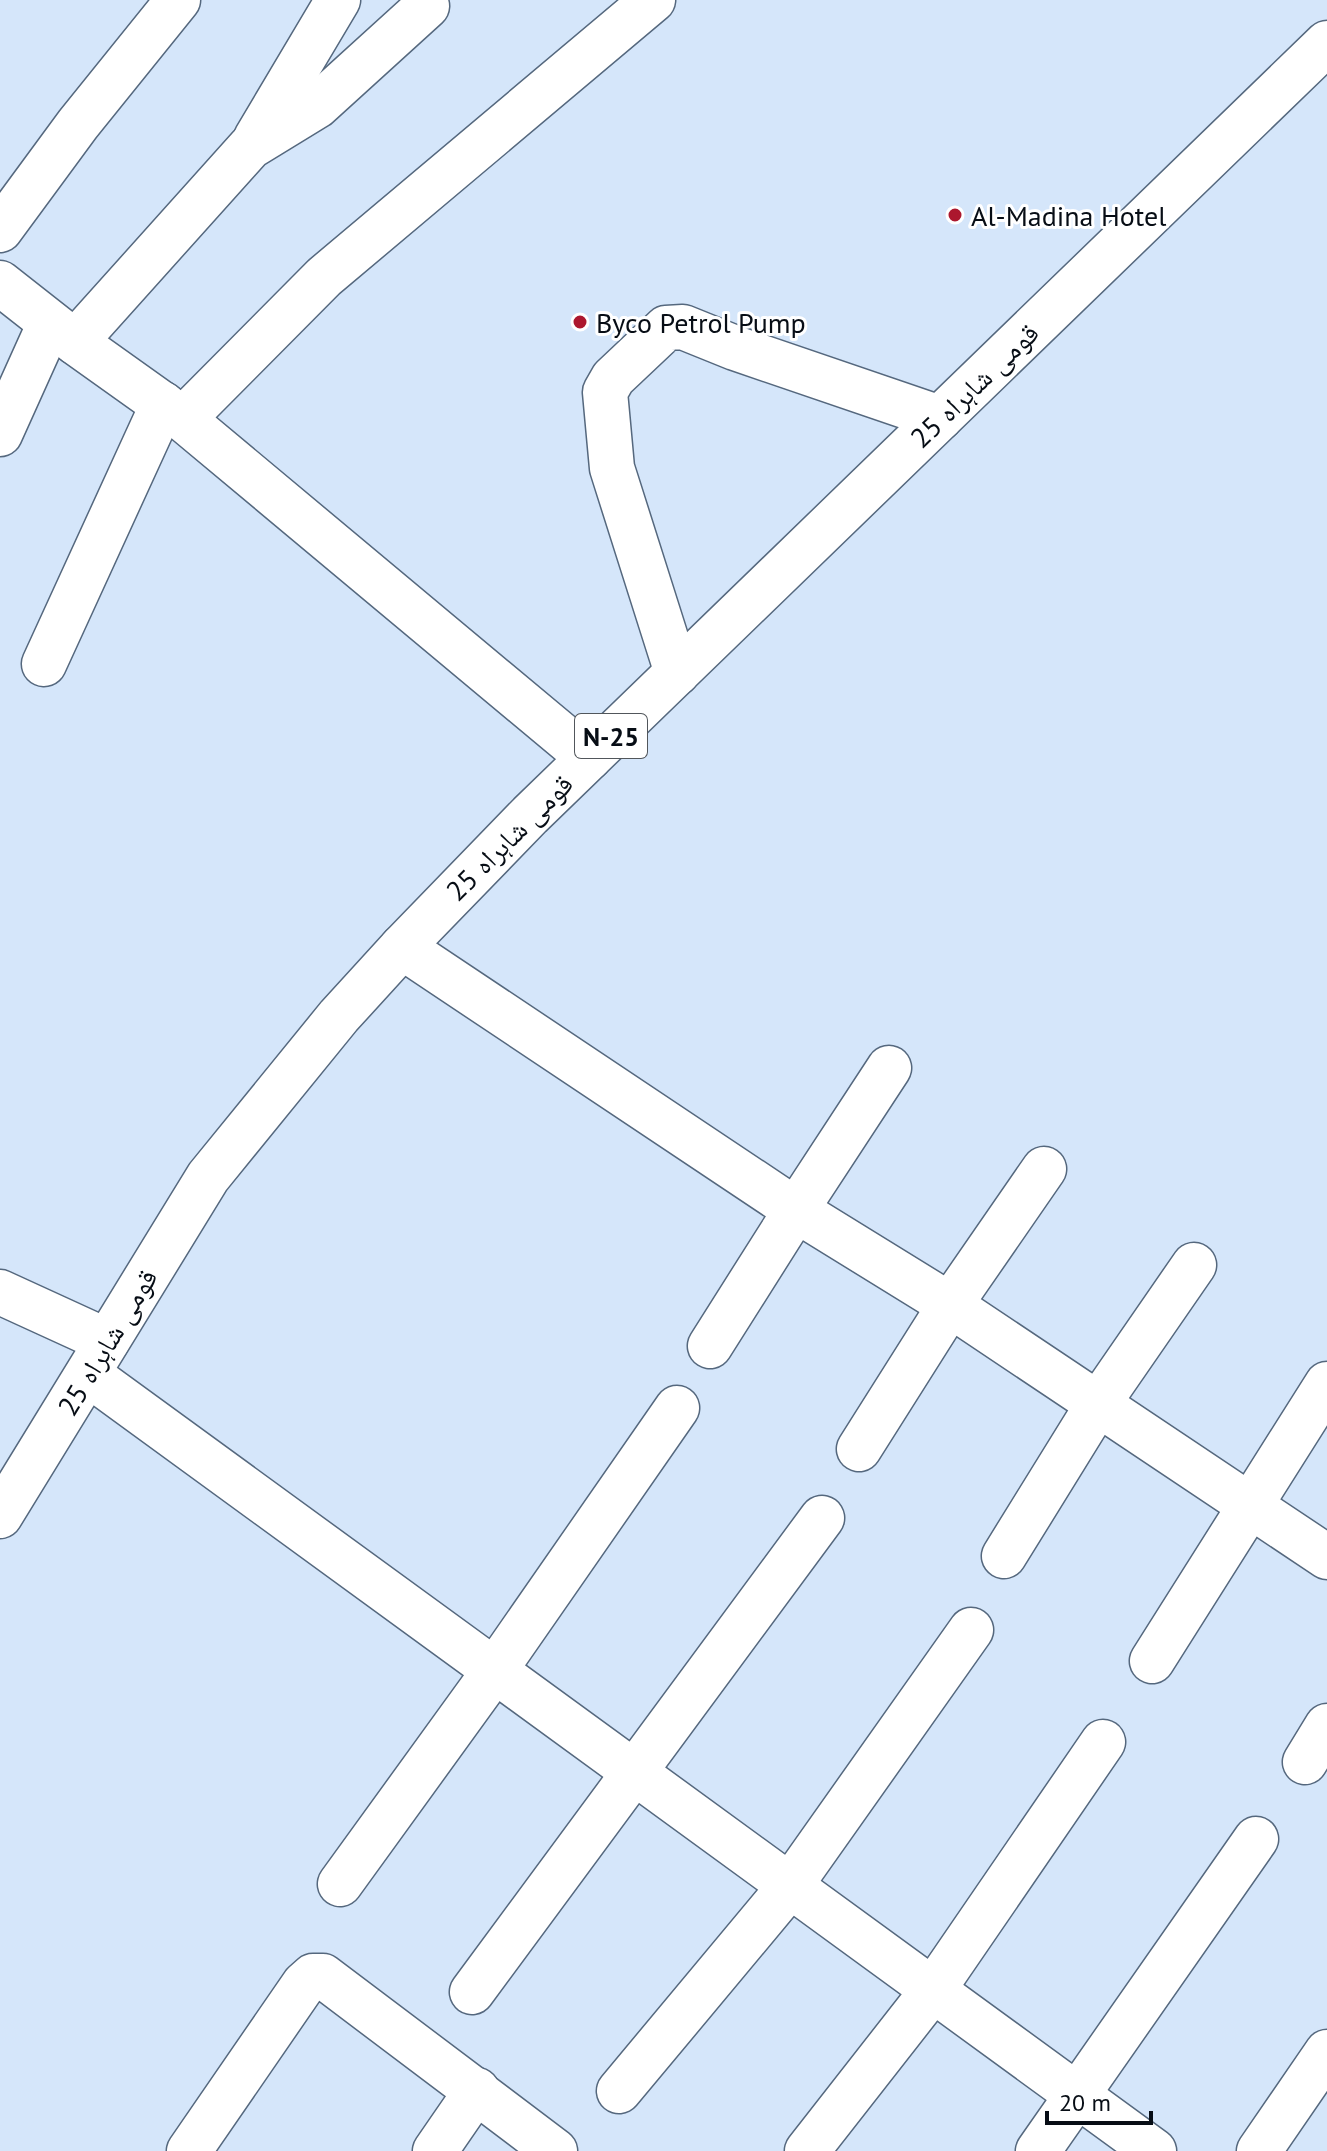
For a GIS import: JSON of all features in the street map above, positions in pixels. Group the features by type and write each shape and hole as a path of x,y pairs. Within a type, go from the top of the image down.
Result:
{"main road":[{"path":"0,230 78,124 178,0"},
{"path":"250,147 338,0"},
{"path":"44,664 173,411 324,277 653,0"},
{"path":"0,434 62,332 250,147 317,106 427,6"},
{"name":"قومی شاہراہ 25","path":"0,1516 208,1177 339,1016 402,947 589,758 1327,43"},
{"path":"0,283 62,332 173,411 589,758"},
{"path":"677,673 612,468 605,392 613,378 666,328 683,327 735,348 940,418"},
{"path":"402,947 796,1210 950,1305 1327,1557"},
{"path":"710,1346 889,1068"},
{"path":"859,1449 950,1305 1044,1169"},
{"path":"1004,1556 1098,1404 1194,1265"},
{"path":"0,1292 98,1358 495,1670 1154,2151"},
{"path":"1152,1661 1327,1384"},
{"path":"340,1884 495,1670 677,1408"},
{"path":"472,1992 822,1518"},
{"path":"619,2091 790,1886 971,1630"},
{"path":"807,2151 933,1990 1103,1742"},
{"path":"1038,2151 1256,1839"},
{"path":"189,2151 304,1984 313,1976 323,1976 555,2151"},
{"path":"1259,2151 1327,2052"},
{"path":"435,2151 477,2090"}],"place":[{"name":"Al-Madina Hotel","path":"955,215"},
{"name":"Byco Petrol Pump","path":"580,322"}]}
